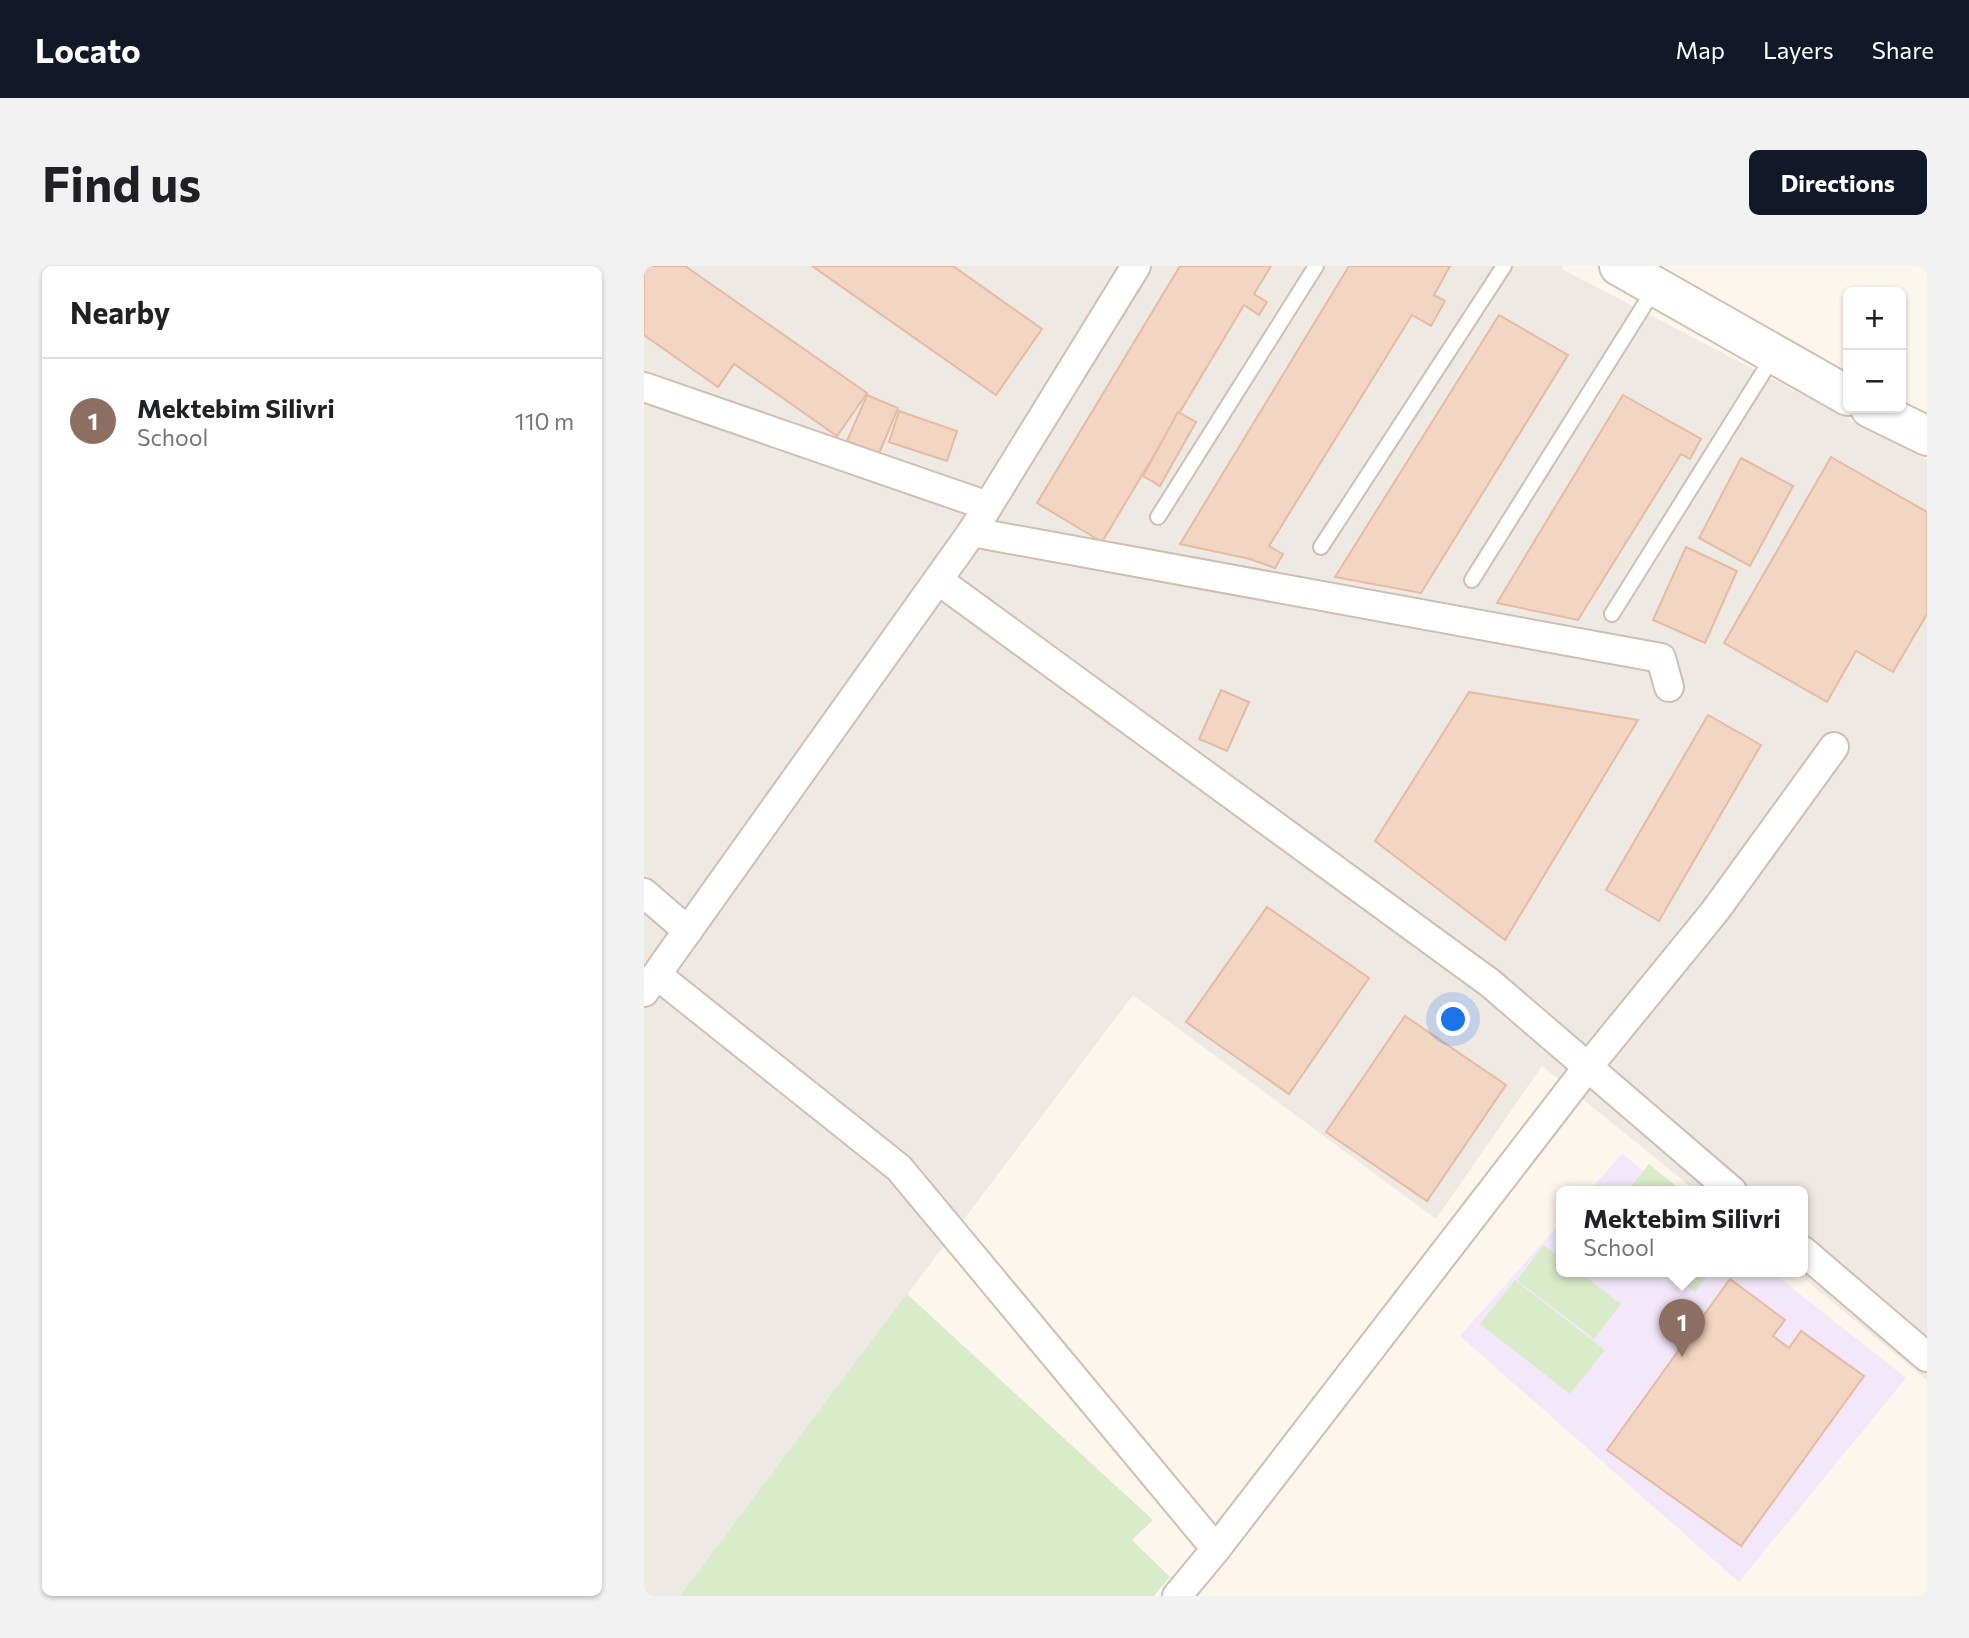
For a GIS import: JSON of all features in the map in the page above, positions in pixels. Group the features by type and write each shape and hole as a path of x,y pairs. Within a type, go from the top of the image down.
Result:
{"main road":[{"path":"1619,266 1843,393"},
{"path":"1880,413 1927,436"}],"street":[{"path":"1136,266 972,532 650,984 899,1168 1216,1549"},
{"path":"644,387 988,506"},
{"path":"972,532 1661,658 1669,687"},
{"path":"938,580 1490,983 1726,1186"},
{"path":"1177,1596 1587,1068 1715,911 1834,747"},
{"path":"644,893 688,931"},
{"path":"1808,1255 1927,1357"}],"lane":[{"path":"1158,517 1316,266"},
{"path":"1321,547 1504,266"},
{"path":"1472,580 1656,287"},
{"path":"1612,614 1774,354"}],"shaded area":[{"path":"644,266 1563,266 1562,269 1927,460 1927,1380 1802,1277 1808,1277 1808,1186 1690,1186 1542,1066 1436,1219 1133,995 680,1596 644,1596"},
{"path":"1622,1154 1663,1186 1593,1186"},
{"path":"1556,1228 1556,1277 1779,1277 1906,1378 1739,1582 1460,1336"}],"green space":[{"path":"1649,1164 1676,1186 1632,1186"},
{"path":"1544,1245 1556,1255 1556,1277 1586,1277 1621,1304 1594,1339 1517,1280"},
{"path":"1676,1277 1706,1277 1695,1292"},
{"path":"1515,1280 1605,1350 1570,1394 1480,1324"},
{"path":"907,1294 1153,1520 1132,1540 1170,1577 1154,1596 680,1596"}],"building":[{"path":"644,266 685,266 867,393 837,436 734,364 718,387 644,335"},
{"path":"812,266 953,266 1042,329 996,395"},
{"path":"1180,266 1271,266 1254,294 1267,302 1259,315 1244,305 1102,542 1037,503"},
{"path":"1349,266 1450,266 1434,295 1445,301 1431,326 1412,315 1269,546 1283,554 1275,568 1250,559 1180,544"},
{"path":"1499,315 1568,355 1421,593 1335,577"},
{"path":"867,395 898,408 879,454 847,441"},
{"path":"1623,395 1701,439 1690,459 1681,454 1578,620 1497,603"},
{"path":"899,411 957,431 947,461 889,442"},
{"path":"1178,412 1196,422 1160,486 1143,476"},
{"path":"1831,457 1927,512 1927,614 1893,672 1856,651 1827,702 1724,643"},
{"path":"1741,458 1793,486 1750,566 1699,538"},
{"path":"1686,547 1737,571 1705,643 1653,620"},
{"path":"1221,690 1249,702 1227,751 1199,739"},
{"path":"1469,692 1638,720 1505,940 1375,841"},
{"path":"1708,715 1761,745 1659,921 1606,890"},
{"path":"1267,907 1369,978 1289,1094 1186,1022"},
{"path":"1405,1016 1506,1085 1427,1201 1326,1132"},
{"path":"1730,1279 1785,1320 1773,1336 1789,1348 1801,1331 1864,1376 1741,1546 1607,1450"}],"place":[{"name":"Mektebim Silivri","path":"1682,1357"}]}
